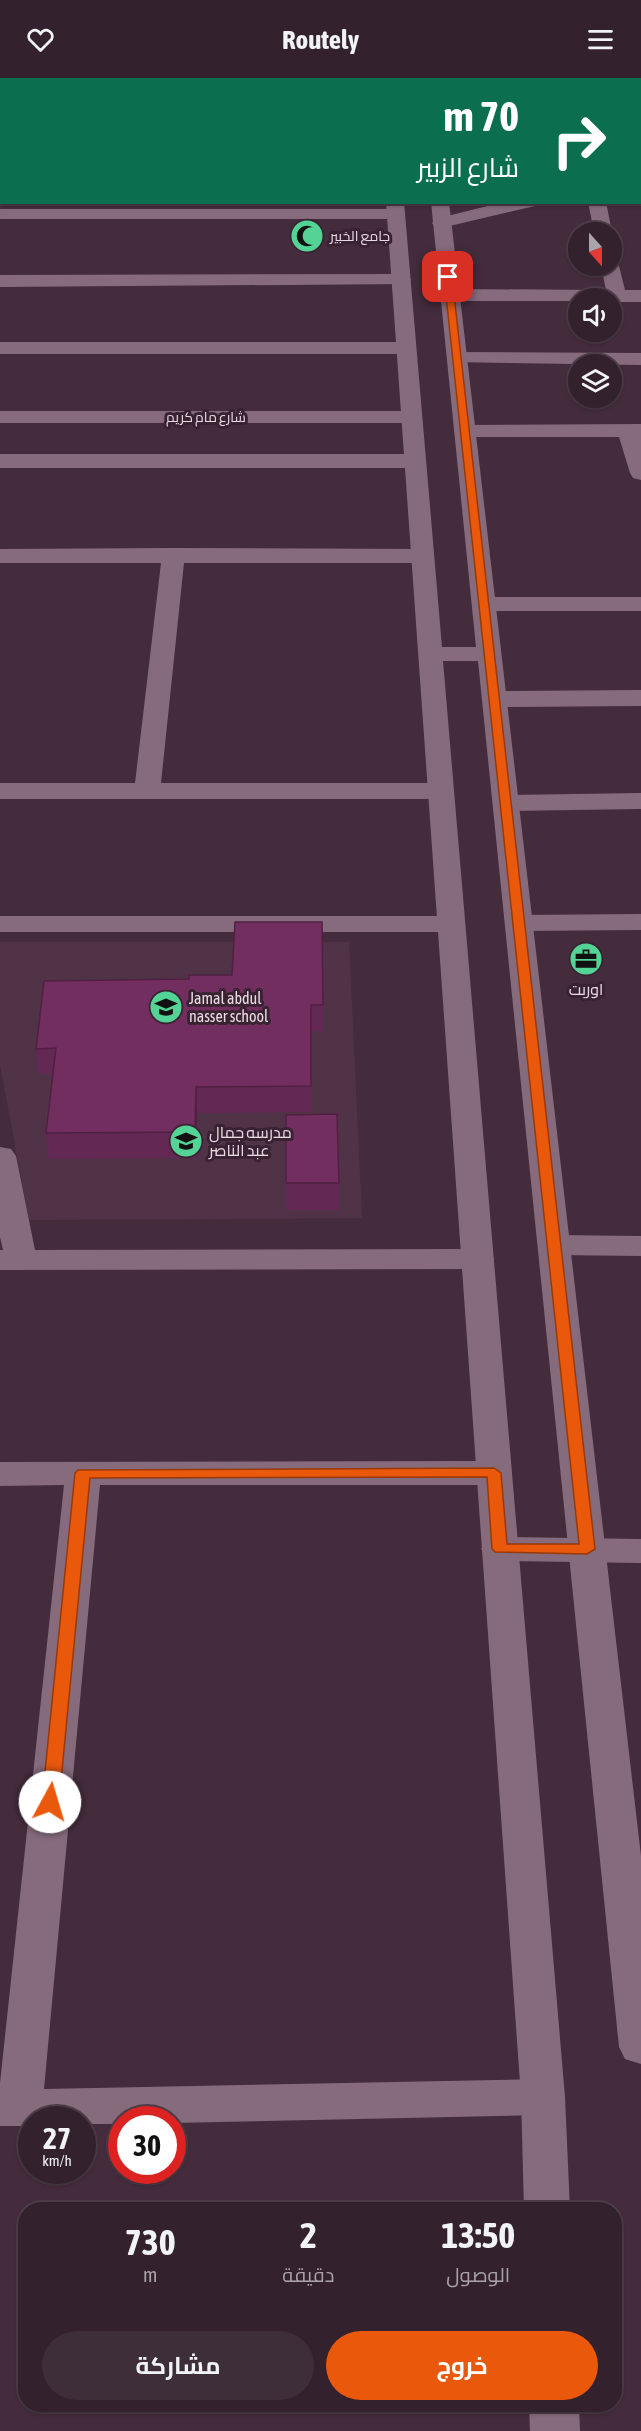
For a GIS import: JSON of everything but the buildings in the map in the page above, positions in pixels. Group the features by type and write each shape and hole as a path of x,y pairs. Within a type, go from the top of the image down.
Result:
{"street":[{"path":"511,204 441,212 641,2047"},
{"path":"597,204 601,222"},
{"path":"0,214 87,208 395,208 543,2097 547,2202"},
{"path":"0,281 401,280"},
{"path":"451,295 568,296"},
{"path":"622,296 641,296"},
{"path":"0,348 406,348"},
{"path":"458,358 641,359"},
{"name":"شارع مام كريم","path":"0,417 411,417"},
{"path":"465,430 634,430 641,473"},
{"path":"0,461 415,461"},
{"path":"147,791 173,555"},
{"path":"0,556 422,556"},
{"path":"484,604 641,604"},
{"path":"430,654 490,654"},
{"path":"495,699 641,698"},
{"path":"0,791 441,791"},
{"path":"506,802 641,801"},
{"path":"519,923 641,922"},
{"path":"0,924 451,924"},
{"path":"0,1156 10,1260 477,1259"},
{"path":"554,1245 641,1246"},
{"path":"83,1473 10,2108 543,2097"},
{"path":"0,1474 494,1473"},
{"path":"500,1549 641,1551"},
{"path":"554,2412 555,2431"}],"shaded area":[{"name":"مدرسه جمال عبد الناصر","path":"0,942 349,942 362,1218 29,1220 0,1065"}],"place":[{"name":"جامع الخبير","path":"307,236"},
{"name":"اوربت","path":"586,959"},
{"name":"Jamal abdul nasser school","path":"166,1007"},
{"name":"مدرسه جمال عبد الناصر","path":"186,1141"}],"route":[{"path":"50,1802 83,1473 494,1473 500,1549 587,1549 448,277"}]}
